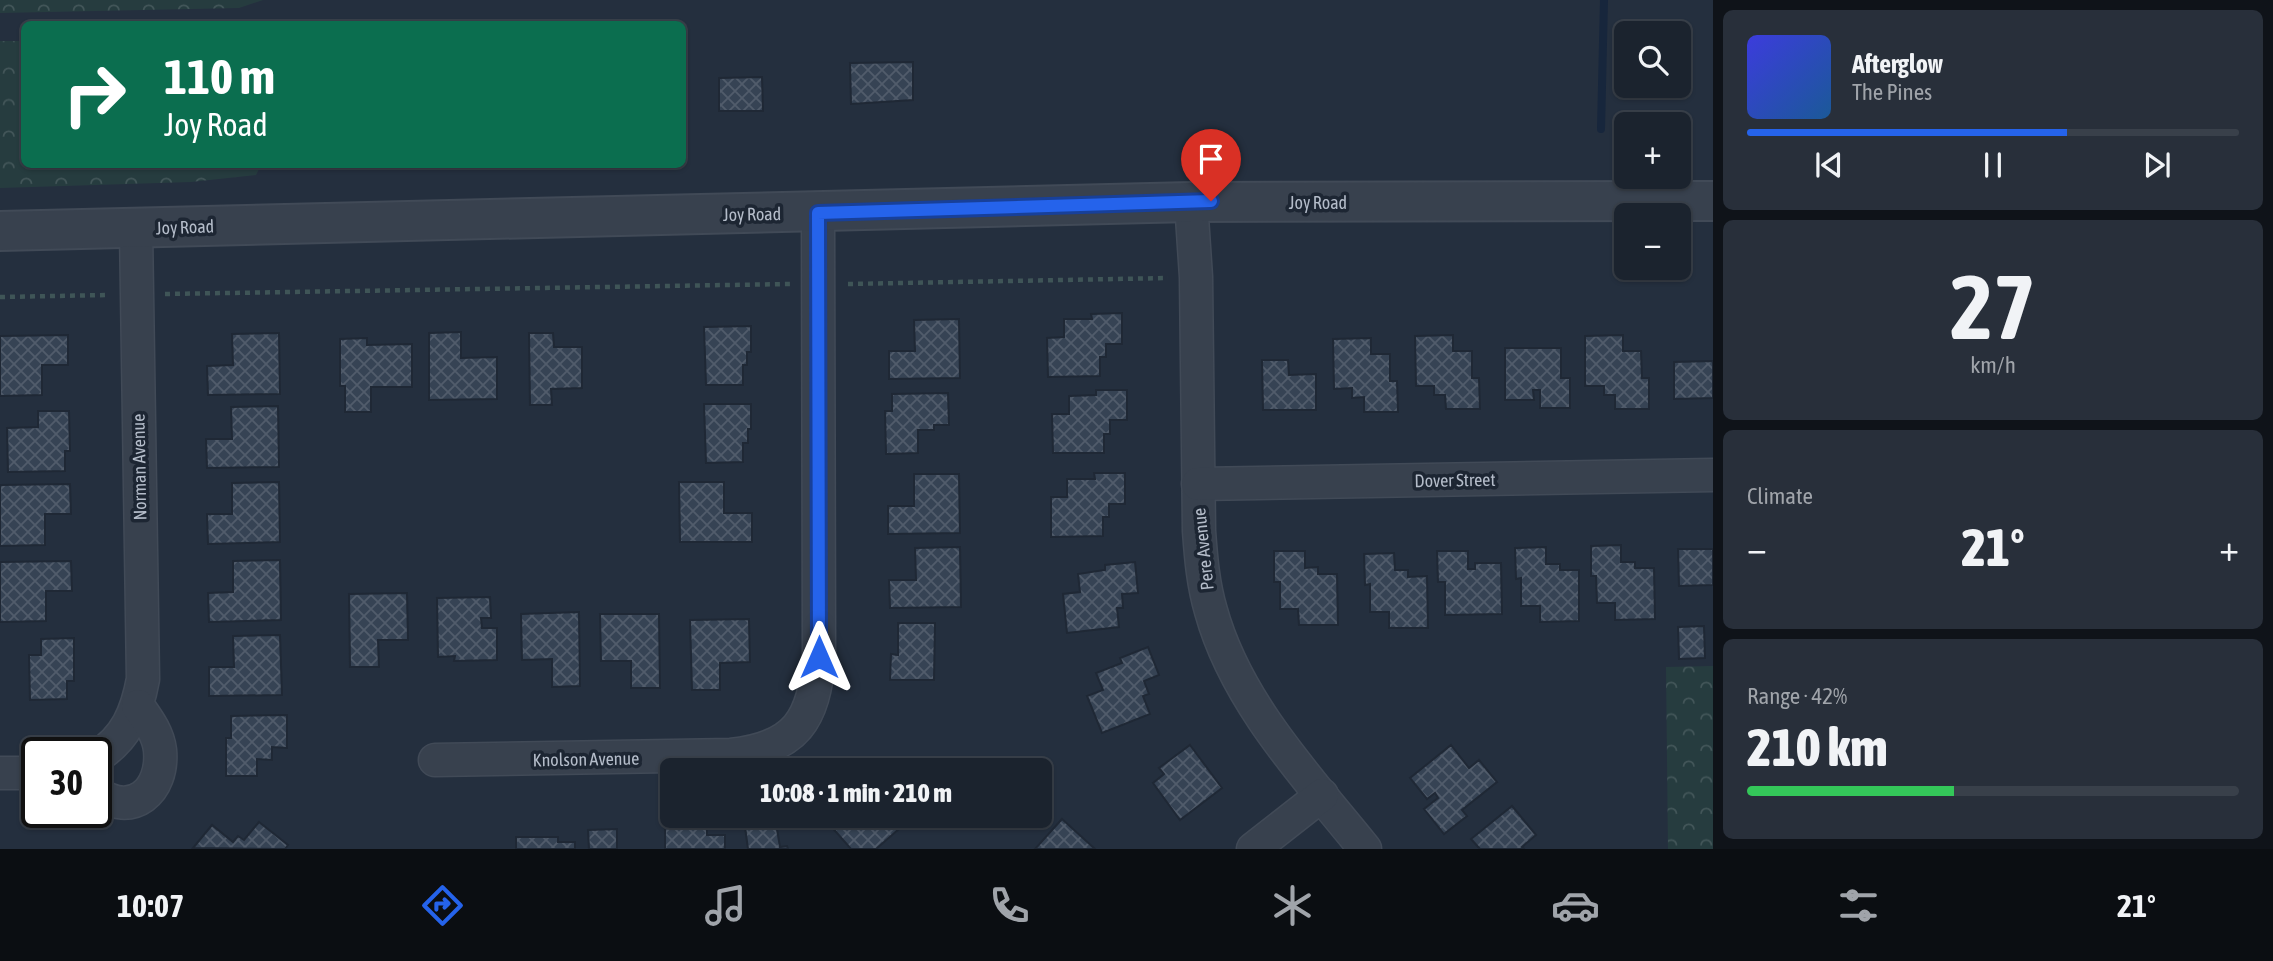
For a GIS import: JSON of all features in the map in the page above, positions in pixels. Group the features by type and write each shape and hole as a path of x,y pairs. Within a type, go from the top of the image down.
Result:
{"street":[{"name":"Joy Road","path":"0,231 1191,202 1713,201"},
{"name":"Pere Avenue","path":"1191,202 1196,277 1198,484 1202,570 1211,611 1224,648 1261,716 1365,849"},
{"name":"Knolson Avenue","path":"435,760 739,754 770,747 793,735 807,715 817,687 819,657 818,213"},
{"name":"Norman Avenue","path":"112,744 121,736 138,706 143,679 136,229"},
{"name":"Dover Street","path":"1198,484 1713,475"},
{"path":"112,802 123,803 141,798 155,788 160,768 160,748 154,729 138,706"},
{"path":"0,773 21,773"},
{"path":"1253,849 1322,794"}],"path":[{"path":"837,284 1173,277"},
{"path":"169,294 797,284"},
{"path":"0,297 103,295"}],"green space":[{"path":"0,0 263,0 239,8 0,13"},
{"path":"0,41 21,41 21,168 260,168 256,175 191,182 0,188"},
{"path":"1713,666 1713,849 1668,849 1666,667"}],"building":[{"path":"913,62 913,100 851,104 850,63"},
{"path":"762,77 763,111 719,111 719,78"},
{"path":"1122,313 1122,344 1106,344 1106,357 1100,357 1100,376 1048,377 1047,338 1064,337 1064,319 1092,319 1091,314"},
{"path":"959,319 960,378 889,379 889,351 915,351 914,320"},
{"path":"751,326 751,352 747,352 747,365 743,365 743,385 706,385 704,327"},
{"path":"461,332 461,358 497,357 497,399 429,400 429,333"},
{"path":"279,333 280,394 208,395 207,366 233,365 232,334"},
{"path":"529,333 553,333 554,347 582,347 582,388 551,389 552,405 530,405"},
{"path":"68,335 68,365 42,365 42,395 0,396 0,336"},
{"path":"1453,335 1453,351 1472,351 1472,378 1479,378 1480,409 1446,409 1445,395 1434,395 1434,386 1416,386 1415,336"},
{"path":"1623,335 1623,351 1641,351 1642,378 1649,378 1649,409 1615,409 1615,395 1604,395 1604,386 1585,386 1585,336"},
{"path":"367,338 367,345 412,344 412,387 371,387 371,412 345,412 345,386 340,386 340,339"},
{"path":"1371,338 1371,354 1390,354 1390,381 1397,381 1398,412 1364,412 1364,397 1352,398 1352,388 1334,389 1333,339"},
{"path":"1505,348 1561,348 1561,378 1570,378 1570,408 1540,408 1540,390 1533,390 1534,400 1505,400"},
{"path":"1262,360 1288,360 1289,375 1316,374 1316,410 1263,410"},
{"path":"1713,361 1713,398 1674,399 1674,362"},
{"path":"1096,390 1127,390 1127,420 1110,420 1110,434 1104,434 1104,453 1053,453 1052,414 1069,414 1069,396 1096,395"},
{"path":"948,393 949,425 934,425 934,430 918,430 918,453 886,454 885,411 892,411 892,394"},
{"path":"704,404 751,404 751,429 748,429 748,443 743,443 743,462 706,463"},
{"path":"278,406 279,467 207,468 206,439 232,439 231,407"},
{"path":"38,411 69,411 70,451 65,451 65,471 8,472 7,428 38,427"},
{"path":"1094,473 1125,473 1125,504 1109,504 1109,517 1103,517 1103,536 1051,537 1051,497 1067,497 1067,479 1095,479"},
{"path":"914,474 959,474 960,533 888,534 888,506 914,506"},
{"path":"279,482 280,542 208,544 207,514 232,514 232,483"},
{"path":"679,482 724,482 724,513 752,513 752,542 680,542"},
{"path":"70,484 71,514 45,514 45,545 0,546 0,485"},
{"path":"1621,545 1621,562 1635,562 1635,568 1654,568 1655,619 1615,620 1615,603 1597,603 1596,576 1591,576 1591,546"},
{"path":"960,547 961,607 890,608 889,580 916,580 915,548"},
{"path":"1546,547 1546,564 1560,564 1560,570 1579,570 1579,621 1540,622 1540,606 1521,606 1521,578 1516,579 1515,548"},
{"path":"1678,549 1713,549 1713,585 1679,586"},
{"path":"1274,551 1305,551 1305,568 1318,567 1318,574 1337,574 1338,625 1299,625 1298,609 1280,609 1280,582 1274,582"},
{"path":"1437,551 1468,551 1468,569 1475,569 1475,563 1501,563 1502,614 1445,615 1445,582 1438,582"},
{"path":"1394,553 1395,570 1408,570 1408,577 1427,576 1428,628 1389,628 1389,612 1370,612 1370,584 1365,585 1364,554"},
{"path":"280,560 281,620 209,622 208,593 233,592 233,561"},
{"path":"71,561 72,591 46,591 46,621 0,622 0,562"},
{"path":"1135,562 1138,593 1122,594 1123,608 1117,608 1119,627 1067,633 1063,594 1080,592 1078,574 1105,570 1105,565"},
{"path":"407,593 408,640 378,640 379,667 350,667 349,594"},
{"path":"490,597 491,618 481,618 482,628 497,628 497,660 454,661 455,656 438,657 437,598"},
{"path":"579,612 580,686 552,687 552,659 522,660 521,614"},
{"path":"600,614 659,614 660,688 631,688 631,661 601,661"},
{"path":"749,619 750,662 720,663 720,690 692,690 690,620"},
{"path":"898,623 935,623 934,680 890,680 891,654 898,655"},
{"path":"1704,626 1705,658 1679,659 1678,627"},
{"path":"280,635 282,695 209,696 209,667 234,667 233,636"},
{"path":"74,638 74,681 67,681 67,699 30,700 29,655 41,655 41,639"},
{"path":"1148,647 1159,675 1144,681 1149,694 1143,696 1150,714 1102,733 1087,696 1103,690 1096,673 1122,663 1120,658"},
{"path":"287,715 287,748 272,747 272,760 257,759 257,776 226,776 226,738 231,738 231,716"},
{"path":"1190,745 1222,788 1180,820 1153,783 1164,774 1159,768"},
{"path":"1451,745 1469,768 1479,760 1497,782 1462,810 1467,816 1444,834 1424,809 1438,798 1435,793 1427,799 1410,778"},
{"path":"1512,806 1536,835 1522,847 1524,849 1480,849 1471,839"},
{"path":"1062,819 1095,849 1035,849"},
{"path":"259,822 288,845 285,849 193,848 212,825 233,842 238,836 244,840"},
{"path":"665,828 707,828 707,835 725,835 725,849 665,849"},
{"path":"745,828 777,828 780,847 787,846 788,849 748,849"},
{"path":"833,828 900,828 876,849 851,849"},
{"path":"617,829 617,849 589,849 588,830"},
{"path":"516,837 558,837 558,842 575,842 575,849 516,849"}],"waterway":[{"path":"1601,129 1604,0"}],"route":[{"path":"819,657 816,283 818,213 1211,201"}]}
